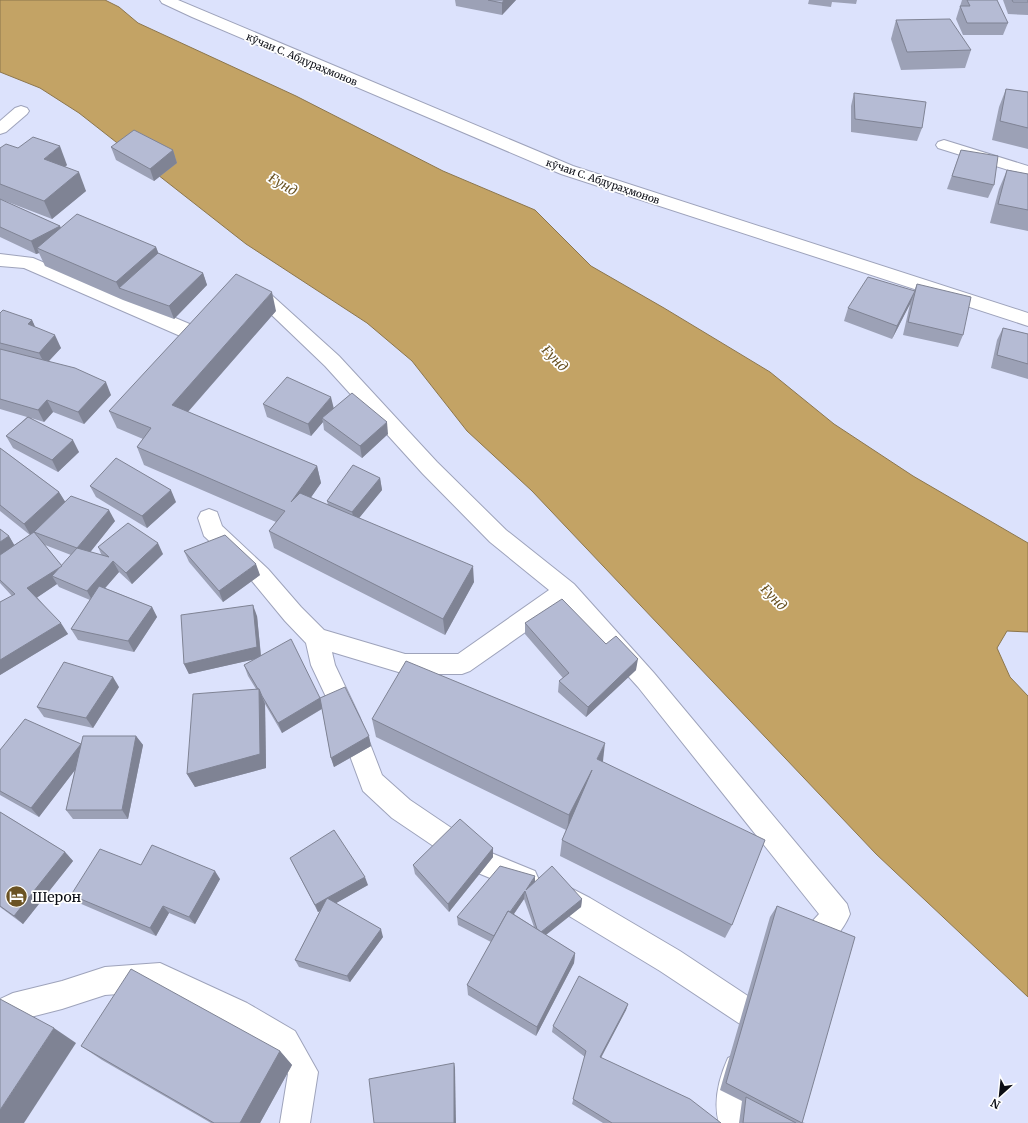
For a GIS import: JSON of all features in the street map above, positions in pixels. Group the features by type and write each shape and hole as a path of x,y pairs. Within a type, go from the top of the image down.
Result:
{"street":[{"name":"кӯчаи С. Абдураҳмонов","path":"167,0 567,170 1028,320"},
{"path":"0,129 21,111"},
{"path":"944,145 1028,171"},
{"path":"0,260 27,262 185,330"},
{"path":"260,294 332,361 430,468 498,536 566,591 650,685 837,914 791,967"},
{"path":"209,518 212,530 260,575 292,614 317,638 405,664 462,664 566,591"},
{"path":"317,638 323,665 348,718 372,783 384,794 401,809 476,860 567,898 670,961 751,1022 730,1109 734,1123"},
{"path":"0,1014 13,1008 105,982 160,977 237,1013 285,1040 303,1072 295,1123"}],"water":[{"name":"Ғунд","path":"0,0 105,0 119,7 138,23 296,96 443,171 535,210 591,266 770,372 834,424 913,476 1028,543 1028,632 1007,631 997,648 1010,677 1028,696 1028,997 876,854 532,491 467,431 412,361 367,323 246,244 79,113 40,88 0,72"}],"building":[{"path":"488,0 504,0 502,3"},
{"path":"967,0 997,0 1008,23 967,23 960,6 970,6"},
{"path":"1012,0 1028,0 1028,2 1013,2"},
{"path":"950,19 971,50 907,52 896,20"},
{"path":"1006,89 1028,92 1028,128 1000,121"},
{"path":"854,93 926,102 922,128 855,119"},
{"path":"134,130 173,150 150,169 111,147"},
{"path":"33,137 60,146 44,159 79,172 44,201 0,184 0,148 6,144 18,148"},
{"path":"961,150 998,156 994,185 952,176"},
{"path":"1007,170 1028,174 1028,210 998,204"},
{"path":"0,199 60,226 31,241 0,227"},
{"path":"77,214 156,247 116,282 37,248"},
{"path":"158,253 203,273 169,306 119,288"},
{"path":"236,274 272,292 172,405 317,466 291,502 300,493 473,566 443,619 269,531 285,511 137,447 151,428 109,411"},
{"path":"868,277 915,291 897,326 848,308"},
{"path":"917,284 971,297 963,335 908,322"},
{"path":"3,310 32,320 28,324 55,335 39,353 0,343 0,313"},
{"path":"1003,328 1028,334 1028,364 997,355"},
{"path":"0,349 75,368 106,382 78,412 47,400 38,410 0,399"},
{"path":"287,377 331,397 308,424 263,404"},
{"path":"352,393 387,422 360,446 322,418"},
{"path":"28,417 73,440 52,460 6,436"},
{"path":"0,448 59,492 24,524 0,505"},
{"path":"116,458 171,490 142,516 90,486"},
{"path":"353,465 380,478 352,512 327,501"},
{"path":"71,496 109,510 77,548 34,532"},
{"path":"128,523 158,543 126,573 113,561 87,591 52,576 77,548 109,557 98,547"},
{"path":"0,529 9,536 0,542"},
{"path":"34,532 62,566 27,588 61,623 0,660 0,602 15,594 0,580 0,555"},
{"path":"225,535 256,564 219,591 184,551"},
{"path":"99,586 152,607 128,641 71,629"},
{"path":"562,599 606,644 616,636 638,659 588,707 559,681 569,673 525,623"},
{"path":"253,605 257,647 184,664 181,615"},
{"path":"291,639 320,698 278,723 244,665"},
{"path":"406,661 605,743 597,759 765,840 732,925 562,840 592,770 569,815 372,719"},
{"path":"64,662 113,677 86,718 37,707"},
{"path":"345,687 369,736 331,758 320,698"},
{"path":"259,689 260,754 187,774 193,694"},
{"path":"25,719 81,744 31,808 0,791 0,750"},
{"path":"83,736 136,736 122,810 66,810"},
{"path":"0,812 65,852 14,916 0,906"},
{"path":"460,819 493,848 448,904 413,865"},
{"path":"334,830 365,877 315,905 290,858"},
{"path":"152,845 215,871 189,917 163,906 150,928 71,895 100,849 141,865"},
{"path":"500,866 535,876 526,890 552,866 582,899 541,932 537,929 525,891 510,912 508,911 494,936 457,917"},
{"path":"327,898 381,929 347,976 295,960"},
{"path":"777,906 855,937 802,1123 726,1083"},
{"path":"508,911 575,953 537,1027 467,985"},
{"path":"131,969 280,1051 240,1123 214,1123 81,1046"},
{"path":"579,976 628,1004 600,1057 690,1099 721,1123 612,1123 573,1099 586,1051 553,1026"},
{"path":"0,999 54,1028 0,1110"},
{"path":"454,1063 454,1123 374,1123 369,1079"},
{"path":"746,1097 796,1123 743,1123"}],"place":[{"name":"Шерон","path":"17,897"}]}
